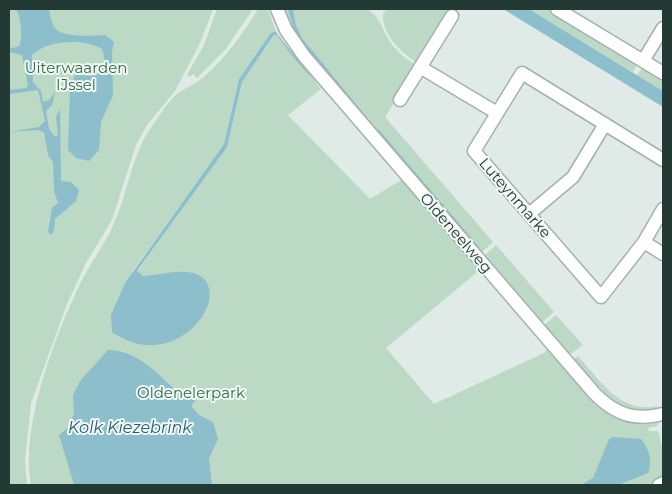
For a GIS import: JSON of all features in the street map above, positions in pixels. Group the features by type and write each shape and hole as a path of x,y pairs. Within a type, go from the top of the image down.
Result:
{"street":[{"name":"Oldeneelweg","path":"277,9 286,30 304,56 595,394 612,408 627,416 648,417 663,414"},
{"path":"557,9 663,73"},
{"path":"400,100 452,16"},
{"path":"643,61 663,28"},
{"path":"420,67 497,114"},
{"name":"Luteynmarke","path":"663,160 522,72 474,151 601,297 644,242 663,209"},
{"path":"529,214 573,176 604,124"},
{"path":"644,242 663,254"},
{"path":"659,485 663,483"}],"green space":[{"name":"Uiterwaarden IJssel","path":"9,9 213,9 200,43 175,91 147,125 136,145 112,220 86,263 67,304 31,403 25,461 27,485 9,485"},
{"path":"217,9 253,9 225,50 197,78 193,74 190,77 187,75 204,45"},
{"name":"Oldenelerpark","path":"258,9 268,9 276,31 270,34 239,79 224,144 132,272 137,272 228,143 242,82 276,33 321,89 288,115 370,199 403,179 482,268 386,348 434,404 542,354 551,348 609,411 608,413 657,420 658,426 648,428 649,431 658,431 663,450 663,478 647,485 31,485 29,462 30,437 50,357 79,286 114,223 140,148 161,113 170,102 176,95 196,83 215,67 247,27"},
{"path":"280,9 288,9 301,40 376,127 302,38 296,25 293,9 367,9 372,12 393,46 417,66 385,117 493,242 479,255 298,45","holes":["378,130 480,248 479,249"]},
{"path":"387,9 452,9 418,64 400,49 389,36 383,14"},
{"path":"529,9 552,9 634,59 634,63 637,65 633,72"},
{"path":"642,68 645,70 648,68 663,77 663,91 637,75"},
{"path":"496,245 554,312 539,325 482,258"},
{"path":"556,315 583,345 566,357 541,328"},
{"path":"578,356 612,393 632,405 644,407 657,406 657,412 651,413 616,408 572,360"}],"water":[{"path":"16,9 49,9 53,24 59,31 78,36 105,35 114,42 112,52 113,95 101,122 99,150 89,161 76,158 68,150 70,88 75,75 92,76 100,73 104,62 102,49 86,43 66,42 47,46 32,55 33,82 41,91 43,102 49,100 55,92 52,105 46,111 49,129 55,137 58,135 56,117 60,109 61,181 71,182 79,190 76,201 55,219 54,231 51,235 48,232 52,208 58,203 54,191 53,162 48,155 44,132 37,130 9,132 39,127 45,121 38,90 9,94 9,90 26,88 28,85 22,55 9,52 9,49 19,46 20,42 20,22"},
{"path":"288,9 293,9 296,25 302,38 376,128 305,46 293,27"},
{"path":"503,9 529,9 663,91 663,107"},
{"path":"275,31 317,84 293,57 277,35 274,35 242,82 227,147 137,271 143,276 175,272 193,273 206,281 210,294 206,310 196,325 180,337 160,344 137,343 112,332 111,315 125,283 224,144 239,79 270,34"},
{"path":"378,131 480,248 479,249"},
{"name":"Kolk Kiezebrink","path":"108,350 129,354 146,364 178,392 193,399 195,401 191,406 199,415 213,422 218,439 209,458 212,485 74,485 59,435 69,427 74,413 73,395 80,381"},
{"path":"613,437 641,439 649,456 650,465 648,473 618,485 581,485 593,478 609,439"}]}
